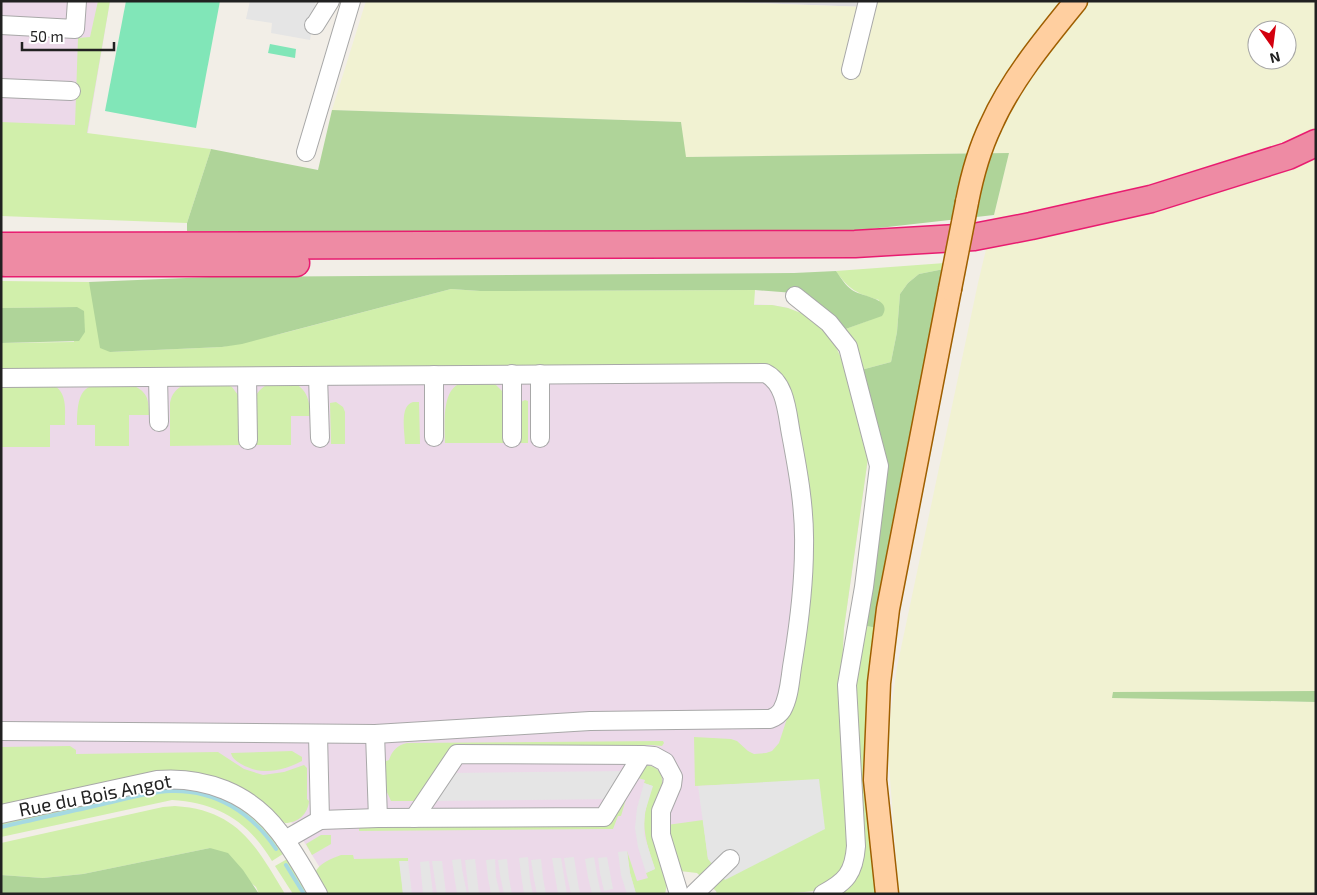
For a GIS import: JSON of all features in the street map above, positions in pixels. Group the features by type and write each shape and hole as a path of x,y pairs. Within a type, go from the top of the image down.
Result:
{"highway":[{"path":"1151,199 1316,136"},
{"path":"1,246 855,244 974,237 1151,199 1288,156 1316,143"},
{"path":"1,263 843,260 971,252 1155,216 1316,161"}],"main road":[{"path":"887,894 875,780 879,683 888,609 967,202 975,168 991,124 1021,73 1076,1"}],"street":[{"path":"1,25 75,29 76,1"},
{"path":"314,25 330,1"},
{"path":"851,70 868,1"},
{"path":"306,152 349,2"},
{"path":"1,88 71,91"},
{"path":"796,296 829,323 848,348 879,466 864,587 847,685 856,846 855,861 850,873 839,885 823,894"},
{"path":"1,378 765,373 770,375 776,382 784,398 796,459 804,546 799,625 787,694 782,710 770,719 590,721 374,734 1,731"},
{"path":"512,374 512,438"},
{"path":"540,374 540,438"},
{"path":"434,375 434,437"},
{"path":"318,376 320,438"},
{"path":"158,377 159,422"},
{"path":"247,377 248,440"},
{"path":"318,734 320,820"},
{"path":"374,734 378,818"},
{"path":"414,818 457,754 654,756 665,762 673,777 672,785 661,811 660,824 661,835 679,894 693,894 730,859"},
{"path":"285,840 320,820 604,817 642,755"},
{"name":"Rue du Bois Angot","path":"1,814 140,783 173,778 216,786 248,802 266,817 285,840 318,894"}],"shaded area":[{"path":"1,1 110,1 84,155 1,150"},
{"path":"250,1 316,1 310,40 271,33 272,23 246,19"},
{"path":"696,1 868,1 867,7"},
{"path":"737,304 772,305 788,308 868,458 844,628 842,668 716,891 697,872 680,871 650,894 336,894 295,827 281,809 267,796 1,798 1,343 61,362"},
{"path":"629,771 613,799 436,801 451,773"},
{"path":"819,779 825,829 725,880 708,859 698,786"},
{"path":"644,783 653,786 645,812 644,835 655,869 646,873 638,847 635,828 637,808"},
{"path":"627,851 630,873 636,894 627,894 621,875 618,852"},
{"path":"528,857 533,894 524,894 522,881 519,858"},
{"path":"574,857 580,894 571,894 564,858"},
{"path":"594,857 601,894 592,894 588,877 585,859"},
{"path":"607,857 613,889 604,891 598,858"},
{"path":"552,858 561,858 567,894 558,894"},
{"path":"461,859 467,894 457,894 452,860"},
{"path":"475,859 479,894 469,894 465,860"},
{"path":"495,859 496,877 500,894 491,894 488,878 486,860"},
{"path":"507,859 512,894 504,894 500,875 498,860"},
{"path":"541,859 546,894 537,894 531,860"},
{"path":"399,861 408,861 412,894 403,894"},
{"path":"429,861 433,894 423,894 420,862"},
{"path":"432,861 442,861 446,894 437,894"}],"green space":[{"path":"98,1 110,1 87,133 211,149 187,223 1,216 1,122 75,125 78,38 90,37"},
{"path":"126,1 220,1 196,128 105,111"},
{"path":"366,1 696,1 866,7 868,1 1316,1 1316,691 1114,692 1112,698 1316,702 1316,894 899,894 887,740 897,667 978,283 1009,153 685,157 681,122 332,110"},
{"path":"270,44 296,49 295,58 268,53"},
{"path":"332,110 681,122 686,157 1009,153 994,215 834,233 187,231 187,223 211,149 318,170"},
{"path":"945,263 944,269 919,274 908,283 900,294 897,332 891,362 861,370 840,331 870,320 879,300 854,290 845,283 836,271"},
{"path":"944,269 878,628 860,625 881,475 861,370 891,362 897,332 900,294 908,283 919,274"},
{"path":"836,271 852,290 875,299 884,305 885,310 882,316 840,331 794,293 755,290 480,291 451,289 242,344 222,347 110,352 100,348 89,282 210,277 794,273"},
{"path":"1,281 89,282 110,352 222,347 284,333 451,289 480,291 755,290 754,305 772,305 788,308 806,315 827,334 834,343 843,362 868,458 844,628 842,668 849,865 823,889 786,893 717,894 697,873 680,871 667,825 703,820 708,859 819,780 695,786 694,737 731,739 737,741 754,754 772,751 779,743 794,697 808,616 782,380 1,373 1,343 74,342 77,307 1,308"},
{"path":"77,307 84,311 85,332 79,341 1,343 1,308"},
{"path":"292,382 301,388 307,396 310,416 291,416 291,445 254,445 254,399 257,393 270,384"},
{"path":"490,382 504,393 506,443 445,443 445,411 449,394 453,388 462,383"},
{"path":"191,383 223,383 232,387 241,399 242,445 170,446 170,403 178,389"},
{"path":"51,384 63,396 65,425 50,425 50,447 1,447 1,387"},
{"path":"130,384 140,389 146,396 149,415 129,415 129,446 95,446 95,425 77,425 80,399 83,392 89,387 96,385"},
{"path":"528,401 528,443 518,443 521,402"},
{"path":"336,402 343,407 345,412 345,444 331,444 330,403"},
{"path":"419,402 420,444 405,444 404,414 409,404"},
{"path":"860,625 878,628 869,665 867,692 880,894 833,894 848,882 853,687"},
{"path":"1316,691 1316,702 1112,698 1113,692"},
{"path":"663,741 662,746 457,746 446,754 420,801 391,801 386,790 386,761 389,760 395,749 407,743"},
{"path":"70,746 76,750 76,754 218,752 244,769 263,775 284,772 304,765 307,768 307,799 309,801 307,810 302,817 290,823 285,823 222,780 1,807 1,747"},
{"path":"292,751 302,757 302,761 272,771 249,768 236,761 231,753"},
{"path":"645,766 656,768 662,778 654,812 652,831 667,885 665,894 636,894 630,873 627,851 637,881 648,878 646,873 655,869 644,828 652,786 644,783 645,780 638,778 629,789 621,816 618,816 613,829 359,831 359,826 603,824"},
{"path":"158,786 214,792 256,816 286,852 272,861 253,835 230,817 204,805 172,800 1,837 1,821"},
{"path":"175,806 197,809 215,815 230,823 254,846 285,894 259,894 256,887 210,848 83,874 43,878 1,875 1,843 163,807"},
{"path":"321,835 331,835 331,844 312,855 306,844"},
{"path":"210,848 228,853 243,870 259,894 1,894 1,875 43,878 83,874"},
{"path":"341,855 353,855 354,859 408,858 408,861 400,861 403,894 326,894 315,873 322,864"},
{"path":"289,858 311,894 293,894 275,866"}],"waterway":[{"path":"1,827 145,794 186,791 217,799 244,814 256,824 276,849"},
{"path":"286,865 304,894"}]}
